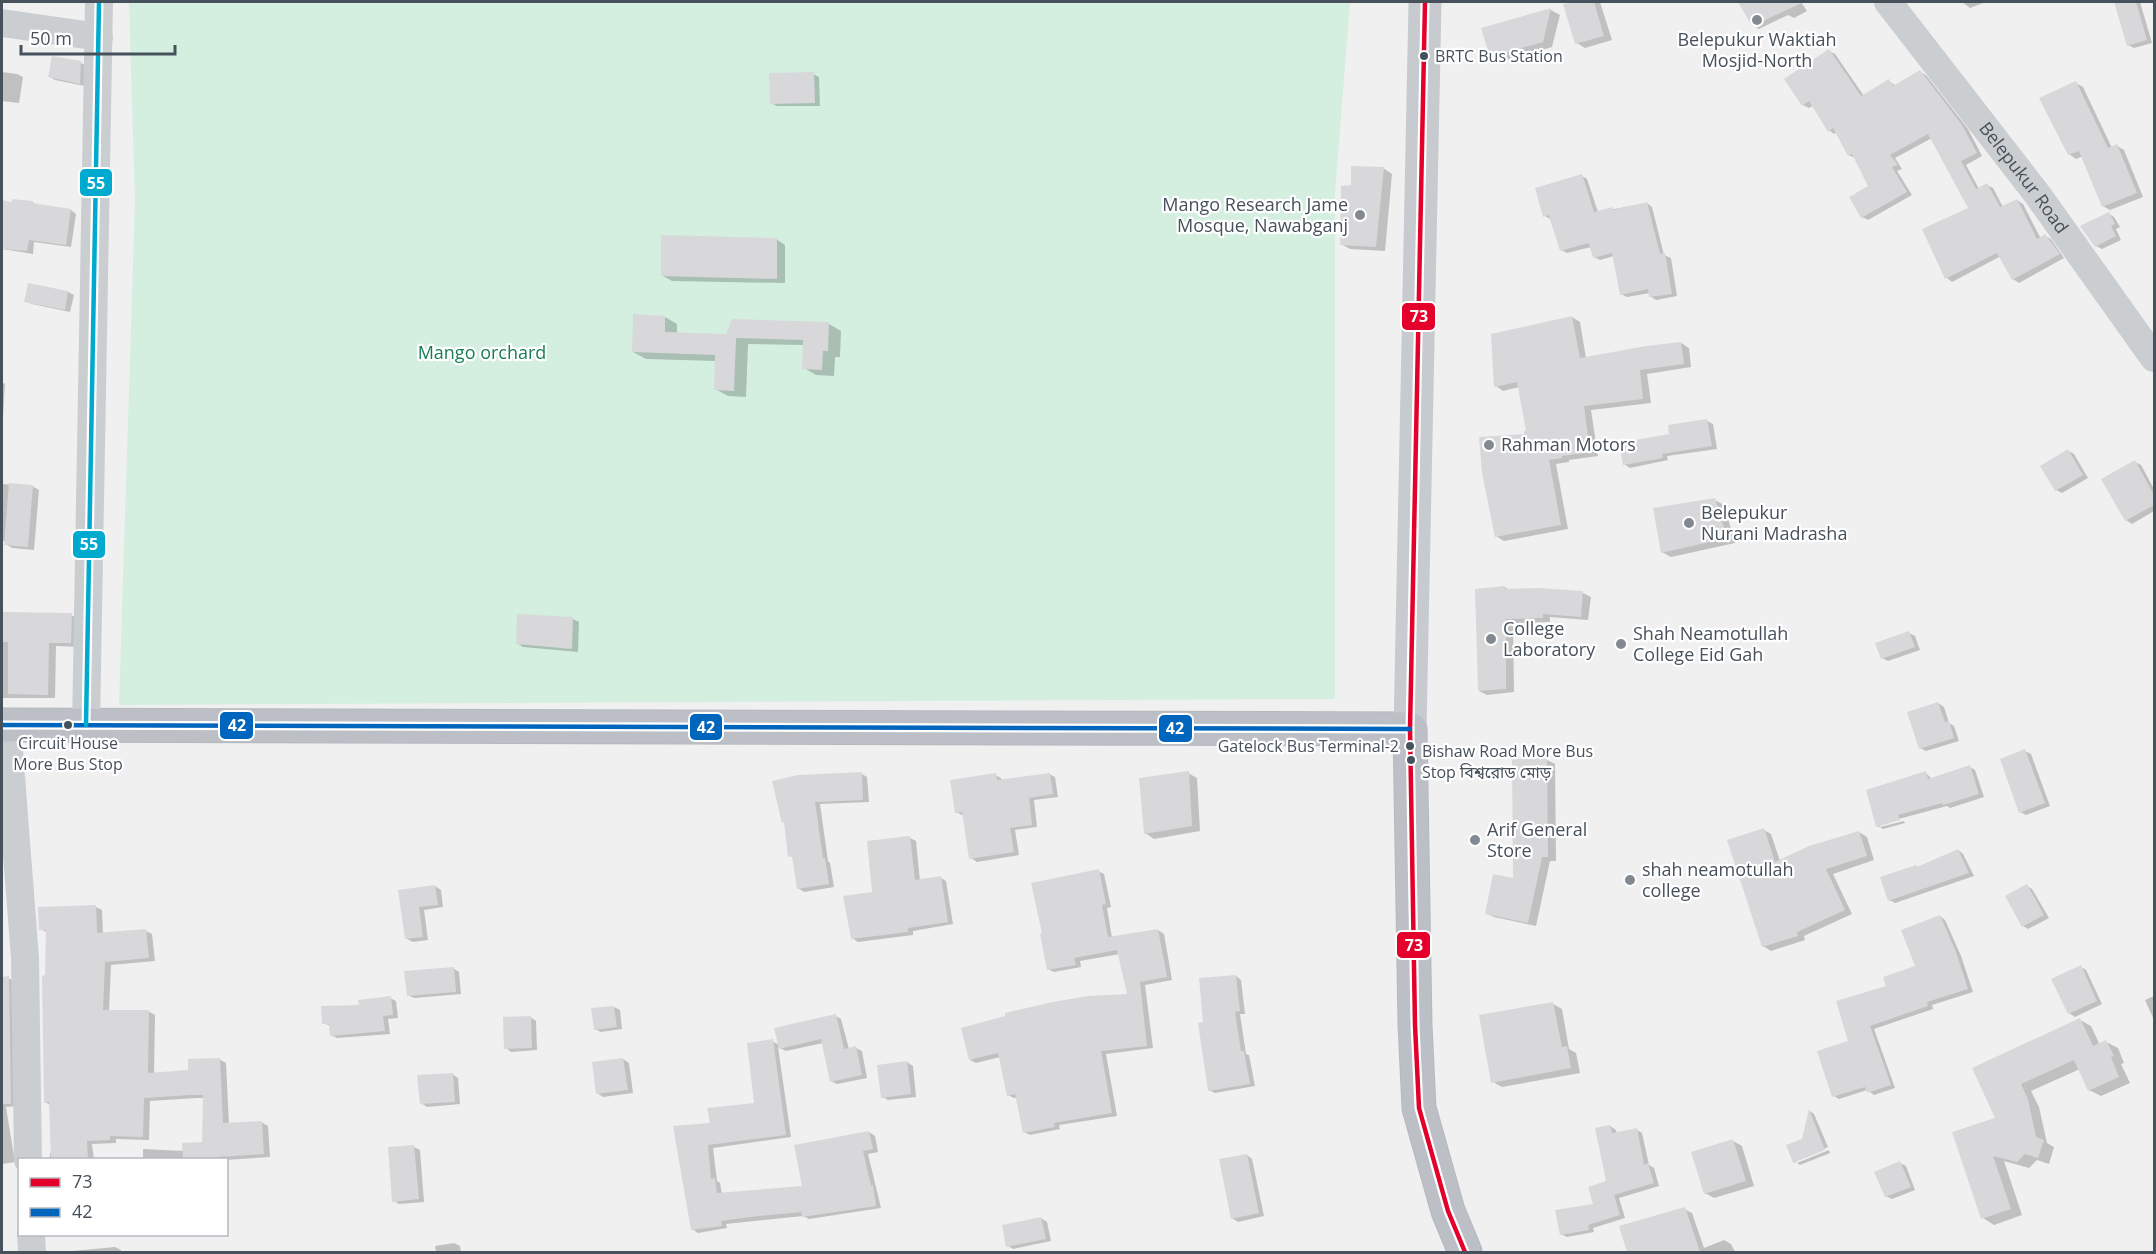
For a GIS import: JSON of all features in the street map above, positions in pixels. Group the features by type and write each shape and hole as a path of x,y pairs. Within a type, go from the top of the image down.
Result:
{"highway":[{"path":"4,725 1410,729 1415,1024 1419,1108 1448,1211 1465,1252"}],"main road":[{"path":"1410,729 1425,2"}],"street":[{"path":"86,725 99,2"},
{"name":"Belepukur Road","path":"1888,2 2037,194 2154,358"},
{"path":"2,23 99,37"},
{"path":"4,725 25,958 28,1158"},
{"path":"31,1236 32,1252"}],"green space":[{"name":"Mango orchard","path":"129,2 1350,2 1335,194 1335,699 119,705 135,200"}],"building":[{"path":"1594,2 1604,36 1575,44 1563,4"},
{"name":"Belepukur Waktiah Mosjid-North","path":"1738,2 1804,2 1752,26"},
{"path":"2114,2 2136,2 2147,40 2127,46"},
{"path":"1551,8 1543,42 1490,57 1481,28"},
{"path":"1829,49 1861,96 1889,79 1893,86 1920,70 1962,125 1977,153 1961,161 1976,189 1987,183 2000,207 2017,199 2037,239 2045,234 2060,254 2012,280 1997,253 1945,279 1922,229 1968,208 1928,134 1890,155 1898,165 1892,167 1907,192 1861,218 1849,197 1868,186 1852,154 1848,156 1833,128 1828,132 1809,101 1802,106 1784,79"},
{"path":"52,56 81,61 80,84 48,77"},
{"path":"814,72 815,103 770,104 769,73"},
{"path":"2076,81 2108,148 2117,144 2137,193 2102,207 2079,151 2068,155 2039,98"},
{"name":"Mango Research Jame Mosque, Nawabganj","path":"1351,166 1384,167 1376,247 1340,245 1341,186 1351,185"},
{"path":"1582,174 1594,212 1647,202 1660,254 1665,253 1672,294 1649,297 1648,289 1620,295 1612,253 1593,258 1589,243 1560,251 1549,215 1543,217 1535,188"},
{"path":"12,199 71,209 66,245 29,240 27,251 2,249 2,200 12,202"},
{"path":"2109,212 2115,224 2111,226 2116,236 2095,247 2080,226"},
{"path":"661,235 777,238 777,279 661,276"},
{"path":"28,283 68,291 65,310 24,302"},
{"path":"633,314 665,316 665,332 726,334 732,319 829,322 828,351 823,351 822,370 802,369 803,340 736,338 734,391 714,390 715,355 632,352"},
{"path":"1572,316 1580,358 1681,342 1684,364 1640,370 1643,399 1584,406 1590,452 1549,460 1561,525 1495,537 1482,473 1479,437 1524,434 1526,431 1517,382 1494,387 1491,334"},
{"path":"1707,419 1712,446 1662,454 1663,458 1623,465 1619,443 1669,434 1668,425"},
{"path":"2068,449 2083,475 2055,491 2040,466"},
{"path":"2135,460 2154,495 2154,505 2125,521 2101,479"},
{"path":"9,483 33,485 28,547 4,545"},
{"name":"Belepukur Nurani Madrasha","path":"1715,498 1727,538 1661,553 1653,508"},
{"path":"1505,586 1505,589 1538,588 1583,591 1581,617 1543,614 1543,618 1506,619 1506,689 1478,691 1475,589"},
{"path":"2,612 72,613 71,643 49,643 48,695 8,694 8,642 2,642"},
{"path":"517,614 573,617 572,649 516,644"},
{"path":"1909,631 1915,647 1881,659 1875,643"},
{"path":"1938,702 1945,722 1949,721 1954,738 1919,749 1907,712"},
{"path":"2025,749 2045,803 2019,813 2000,759"},
{"path":"1547,758 1548,857 1542,857 1528,923 1485,914 1493,874 1513,878 1512,759"},
{"path":"1970,765 1979,794 1898,815 1900,820 1876,827 1866,790 1926,771 1928,779"},
{"path":"1189,771 1192,826 1144,834 1139,778"},
{"path":"862,772 863,800 815,802 829,884 797,889 792,856 788,857 784,822 782,823 772,781 798,775"},
{"path":"996,773 997,780 1050,773 1053,794 1029,798 1032,825 1010,828 1014,852 969,859 962,812 955,813 950,780"},
{"path":"1764,828 1775,862 1809,846 1859,831 1867,856 1826,869 1845,910 1797,932 1798,936 1762,947 1727,840"},
{"path":"910,836 915,880 941,876 948,922 908,928 908,932 851,939 843,896 872,892 867,841"},
{"path":"1958,849 1969,873 1888,901 1880,877 1916,865 1917,867"},
{"path":"1099,869 1106,904 1102,905 1108,937 1158,929 1167,977 1140,982 1147,1046 1101,1051 1112,1113 1054,1123 1055,1127 1023,1133 1015,1094 1007,1096 998,1053 969,1060 961,1028 1005,1016 1005,1013 1053,1002 1088,996 1127,994 1117,950 1074,958 1076,965 1047,970 1031,883"},
{"path":"2027,884 2044,915 2022,927 2005,896"},
{"path":"435,885 438,905 419,907 423,937 405,939 398,890"},
{"path":"96,905 97,933 146,929 149,958 105,962 103,1010 149,1010 148,1073 188,1070 188,1059 220,1058 223,1123 262,1121 264,1154 183,1158 182,1143 202,1142 203,1095 190,1095 144,1098 143,1137 110,1136 110,1140 87,1141 88,1158 51,1158 49,1102 44,1103 42,976 45,975 46,930 39,930 38,907"},
{"path":"1940,915 1956,952 1968,989 1927,1002 1928,1006 1870,1026 1891,1085 1867,1093 1865,1087 1832,1097 1817,1051 1848,1041 1836,1001 1886,986 1883,977 1915,966 1901,930"},
{"path":"2081,965 2097,1001 2068,1014 2051,979"},
{"path":"454,967 456,992 407,996 404,971"},
{"path":"1236,975 1240,1011 1235,1012 1241,1051 1244,1051 1250,1084 1208,1091 1198,1023 1203,1022 1199,978"},
{"path":"9,976 11,1104 2,1104 2,977"},
{"path":"391,996 393,1015 383,1016 385,1031 330,1036 329,1024 322,1024 321,1006 359,1005 358,1000"},
{"path":"1553,1002 1562,1047 1567,1046 1571,1068 1491,1083 1479,1015"},
{"path":"614,1006 617,1027 594,1030 591,1008"},
{"path":"836,1014 844,1049 856,1046 862,1075 830,1082 821,1039 779,1049 774,1028"},
{"path":"531,1016 532,1048 504,1049 503,1017"},
{"path":"2080,1018 2093,1046 2106,1040 2114,1056 2111,1057 2119,1077 2088,1091 2074,1060 2021,1084 2028,1099 2036,1137 2044,1140 2038,1158 2025,1154 2017,1162 1993,1156 2011,1209 1981,1219 1952,1132 1995,1118 1972,1068"},
{"path":"773,1039 786,1135 708,1145 711,1179 715,1178 717,1193 802,1186 794,1145 869,1131 873,1149 863,1151 871,1186 873,1185 876,1206 802,1217 801,1212 758,1216 721,1221 722,1226 691,1230 673,1126 710,1123 707,1108 754,1103 747,1043"},
{"path":"623,1058 628,1090 596,1094 592,1062"},
{"path":"907,1061 911,1094 881,1098 877,1065"},
{"path":"453,1073 455,1102 420,1104 417,1075"},
{"path":"1809,1109 1825,1150 1793,1163 1786,1145 1802,1139"},
{"path":"1610,1125 1612,1133 1637,1128 1644,1165 1648,1163 1654,1183 1614,1195 1620,1215 1588,1225 1589,1230 1560,1235 1555,1210 1593,1204 1588,1187 1606,1181 1595,1128"},
{"path":"1733,1139 1746,1181 1704,1194 1691,1152"},
{"path":"414,1145 419,1199 392,1202 388,1147"},
{"path":"1247,1154 1259,1213 1231,1219 1219,1159"},
{"path":"1900,1161 1911,1187 1885,1197 1874,1172"},
{"path":"1685,1207 1700,1252 1627,1252 1619,1226"},
{"path":"1041,1217 1046,1239 1006,1247 1002,1225"}],"transit line":[{"name":"55","path":"86,725 99,2"},
{"name":"73","path":"1425,2 1410,729 1415,1025 1419,1108 1448,1211 1465,1252"},
{"name":"42","path":"2,725 1410,729"}],"place":[{"name":"Belepukur Waktiah Mosjid-North","path":"1757,20"},
{"name":"BRTC Bus Station","path":"1424,56"},
{"name":"Mango Research Jame Mosque, Nawabganj","path":"1360,215"},
{"name":"Rahman Motors","path":"1489,445"},
{"name":"Belepukur Nurani Madrasha","path":"1689,523"},
{"name":"College Laboratory","path":"1491,639"},
{"name":"Shah Neamotullah College Eid Gah","path":"1621,644"},
{"name":"Circuit House More Bus Stop","path":"68,725"},
{"name":"Gatelock Bus Terminal-2","path":"1410,746"},
{"name":"Bishaw Road More Bus Stop বিশ্বরোড মোড়","path":"1411,760"},
{"name":"Arif General Store","path":"1475,840"},
{"name":"shah neamotullah college","path":"1630,880"}]}
